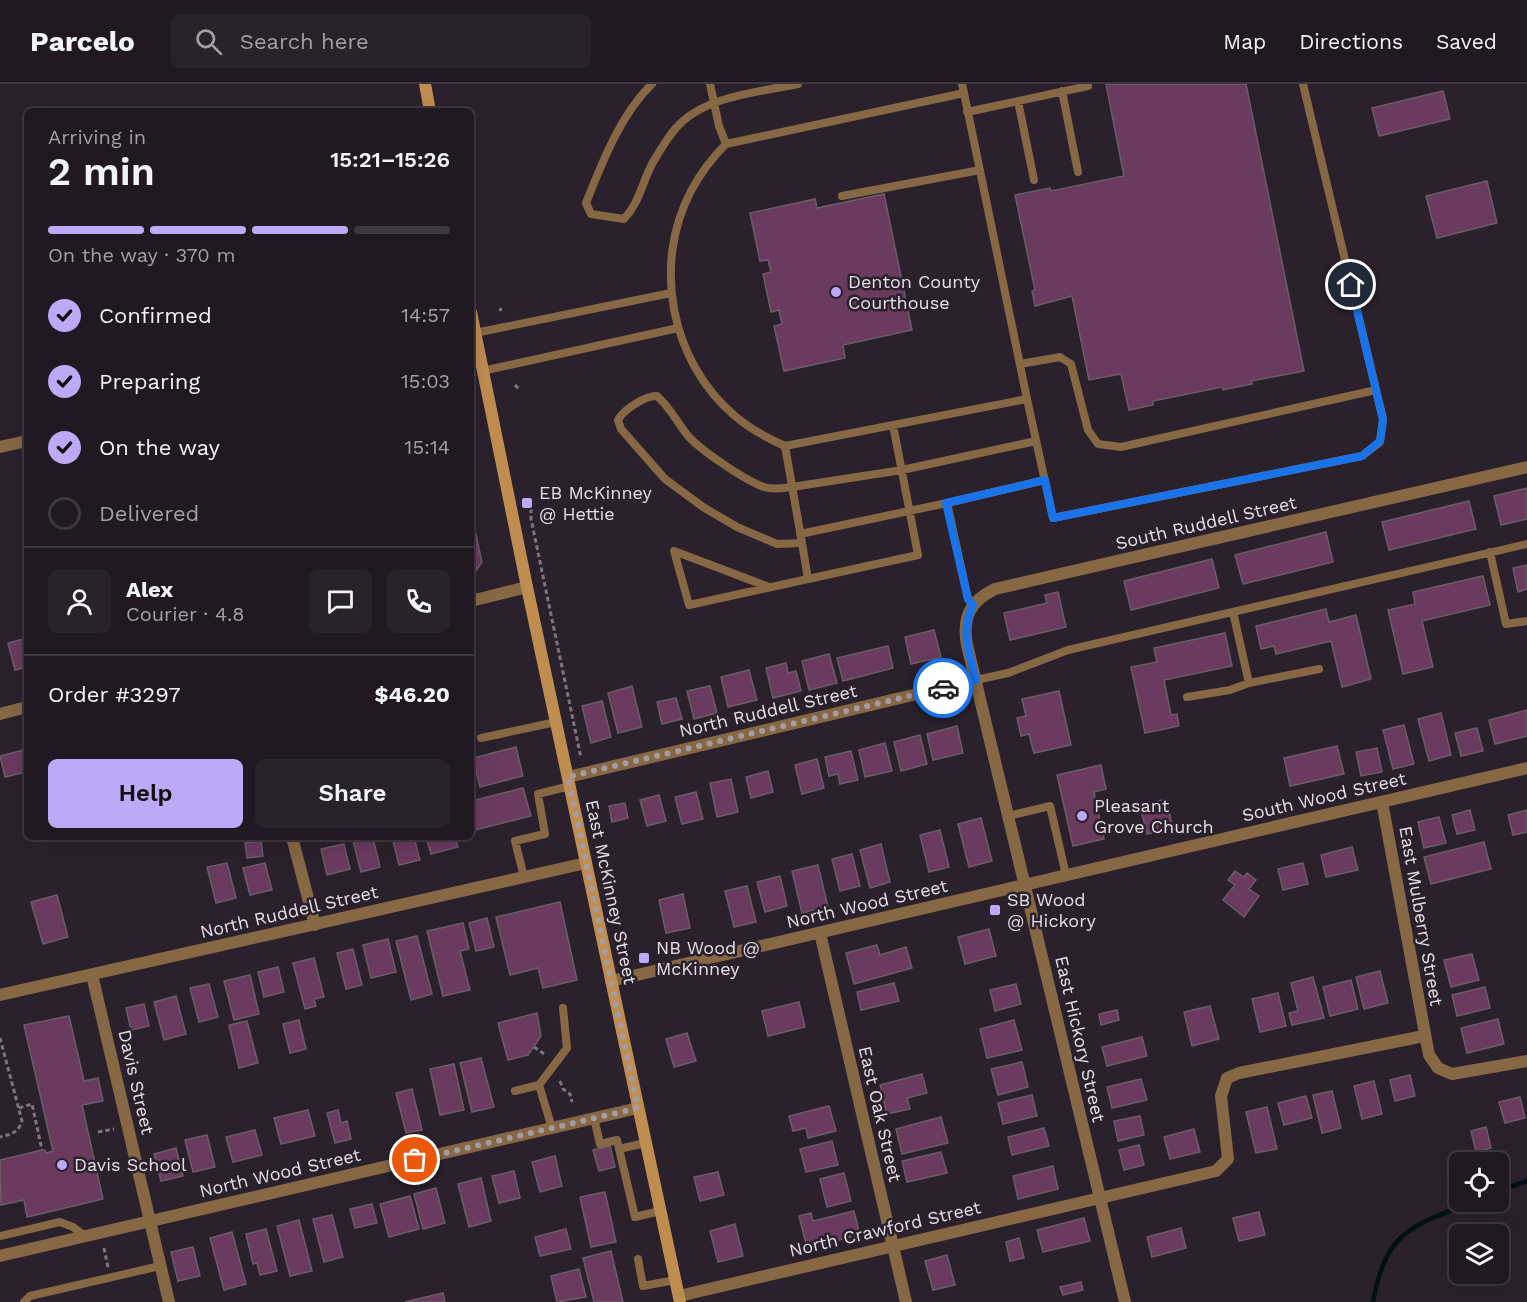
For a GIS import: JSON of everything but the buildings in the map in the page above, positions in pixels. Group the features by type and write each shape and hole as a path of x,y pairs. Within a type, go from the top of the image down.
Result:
{"main road":[{"path":"425,84 429,108"},
{"name":"East McKinney Street","path":"474,339 679,1299"}],"street":[{"path":"0,447 24,442"},
{"name":"South Ruddell Street","path":"973,605 983,595 995,589 1527,467"},
{"path":"474,600 527,587"},
{"path":"973,605 967,617 965,631 976,680"},
{"name":"North Ruddell Street","path":"569,781 976,680"},
{"name":"East Hickory Street","path":"976,680 1125,1302"},
{"path":"0,714 24,708"},
{"name":"South Wood Street","path":"1025,885 1527,768"},
{"name":"East Mulberry Street","path":"1382,802 1429,1055 1438,1068 1452,1074 1527,1060"},
{"path":"293,840 315,925"},
{"name":"North Ruddell Street","path":"0,995 586,863"},
{"name":"North Wood Street","path":"611,981 1025,885"},
{"name":"East Oak Street","path":"820,933 906,1302"},
{"name":"Davis Street","path":"92,975 169,1302"},
{"name":"North Crawford Street","path":"679,1299 892,1246 1216,1171 1228,1159 1221,1096 1227,1078 1239,1073 1424,1036"},
{"name":"North Wood Street","path":"0,1256 638,1108"}],"lane":[{"path":"652,84 642,94 608,148 586,203 591,214 624,219 633,208 652,165 676,128 693,112 714,102 798,84"},
{"path":"710,84 719,126 726,144"},
{"path":"1027,399 785,446 750,427 719,401 695,368 678,328 671,292 672,250 682,211 700,175 726,144 963,89 1053,518 1362,456 1380,441 1383,420 1303,84"},
{"path":"967,112 1088,86"},
{"path":"1062,91 1078,172"},
{"path":"1018,101 1034,180"},
{"path":"842,196 980,170"},
{"path":"474,339 671,292"},
{"path":"482,370 678,328"},
{"path":"1020,364 1060,357 1071,364 1088,430 1098,444 1122,447 1376,390"},
{"path":"1036,441 902,470 792,487 764,487 723,463 689,437 657,396 650,396 619,418 618,423 674,487 733,525 780,545 909,510 1045,480"},
{"path":"769,587 674,551 688,605 918,555 893,425"},
{"path":"785,446 808,579"},
{"path":"946,503 968,599 973,605"},
{"path":"976,680 1008,673 1068,650 1527,544"},
{"path":"1490,552 1506,624 1527,621"},
{"path":"1233,612 1249,683"},
{"path":"1187,698 1319,669"},
{"path":"481,738 556,722"},
{"path":"524,877 516,841 545,834 538,794 569,781"},
{"path":"1008,816 1050,806 1066,875"},
{"path":"515,1091 539,1085 567,1048 563,1008"},
{"path":"539,1085 552,1128"},
{"path":"594,1118 600,1143 617,1140 635,1217 660,1211"},
{"path":"620,1149 645,1143"},
{"path":"0,1236 60,1222 73,1227 85,1236"},
{"path":"638,1259 643,1286 675,1280"},
{"path":"24,1302 30,1296 160,1266"}],"path":[{"path":"515,385 519,389"},
{"path":"531,501 531,519 582,758"},
{"path":"0,1038 22,1121 19,1130 14,1134 0,1137"},
{"path":"534,1047 550,1058"},
{"path":"560,1082 563,1089 570,1094 572,1102"},
{"path":"19,1108 32,1104 42,1150"},
{"path":"104,1248 106,1257"}],"waterway":[{"path":"1509,1187 1527,1181"},
{"path":"1373,1302 1378,1278 1394,1245 1418,1225 1449,1212"}],"way so far":[{"path":"415,1160 638,1108 568,777 943,688"}],"place":[{"name":"Denton County Courthouse","path":"836,292"},
{"name":"EB McKinney @ Hettie","path":"527,503"},
{"name":"Pleasant Grove Church","path":"1082,816"},
{"name":"SB Wood @ Hickory","path":"995,910"},
{"name":"NB Wood @ McKinney","path":"644,958"},
{"name":"Davis School","path":"62,1165"}],"route":[{"path":"943,688 976,680 965,631 967,617 973,605 968,599 946,503 1045,480 1053,518 1362,456 1380,441 1383,420 1351,285"}]}
